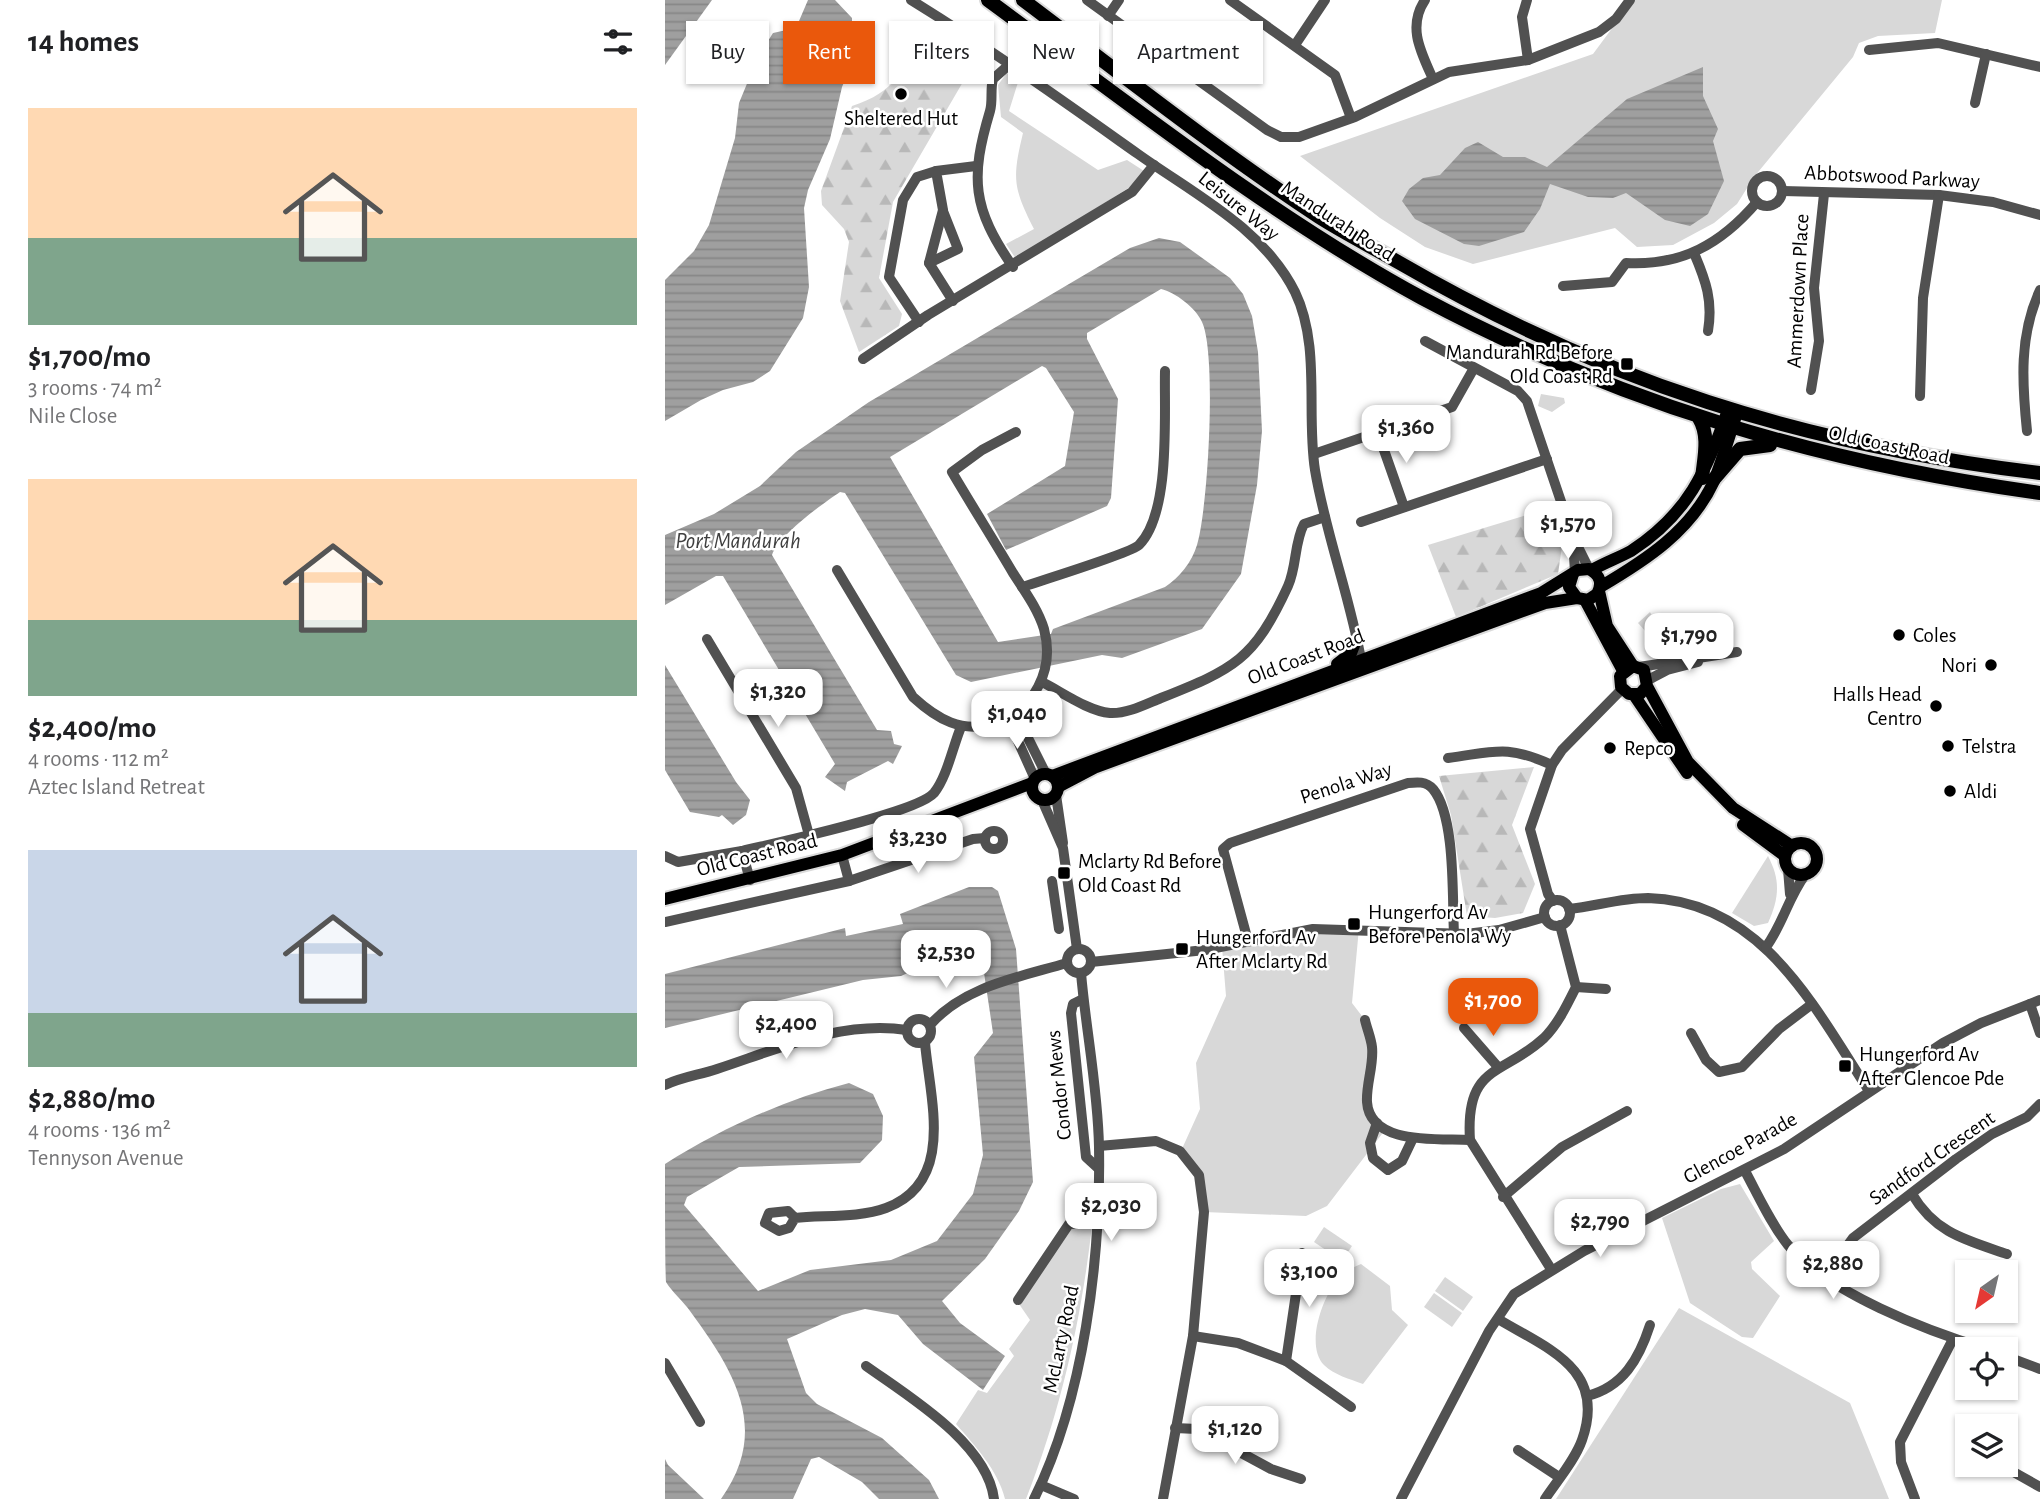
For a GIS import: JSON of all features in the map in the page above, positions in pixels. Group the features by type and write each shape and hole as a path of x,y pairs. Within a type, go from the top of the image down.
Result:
{"highway":[{"name":"Mandurah Road","path":"988,0 1252,190 1389,279 1526,349 1625,391 1699,418"},
{"name":"Mandurah Road","path":"1023,0 1319,217 1505,321 1601,365 1732,412"},
{"name":"Old Coast Road","path":"1732,412 1898,453 2040,473"},
{"name":"Old Coast Road","path":"1699,418 1796,447 1913,473 2040,493"},
{"path":"1699,418 1704,425 1708,479"},
{"path":"1708,479 1740,449 1760,445 1796,447"}],"main road":[{"path":"1581,599 1593,598 1600,589 1641,564 1694,514 1732,412"},
{"path":"1708,479 1663,527 1631,550 1591,570 1574,573 1569,587 1581,599 1631,668 1644,670 1672,737 1707,785 1759,826 1789,857 1796,875 1805,875 1815,868 1815,850 1804,844 1789,857"},
{"path":"1591,570 1600,579 1608,626 1631,668"},
{"name":"Old Coast Road","path":"665,899 842,855 976,807 1045,786 1541,593 1574,573"},
{"name":"Old Coast Road","path":"1045,786 1319,675 1545,603 1581,599"},
{"path":"1319,675 1351,653 1355,635"},
{"path":"1631,668 1619,681 1697,786 1715,803 1789,857"},
{"path":"1628,692 1648,683"}],"street":[{"name":"Leisure Way","path":"911,0 1008,61"},
{"path":"1087,0 1187,74 1281,137 1299,137 1351,118 1458,70 1528,60 1599,32 1616,19 1630,0"},
{"path":"1108,16 1119,0"},
{"path":"1230,0 1335,75 1351,118"},
{"path":"1295,45 1325,0"},
{"path":"1425,0 1416,18 1415,36 1433,79"},
{"path":"1527,0 1522,17 1528,60"},
{"path":"1869,50 1938,43 2040,66"},
{"path":"1975,103 1986,54"},
{"path":"1008,66 993,79 991,108 976,166 977,190 985,220 1013,267"},
{"name":"Leisure Way","path":"1040,84 1255,237 1271,254 1294,291 1305,317 1314,454 1325,517 1355,635 1366,662"},
{"path":"863,359 919,321 1013,267 1132,192 1154,165"},
{"path":"919,321 888,277 903,200 917,177 976,166"},
{"path":"929,263 958,249 943,210 936,172"},
{"path":"1762,176 1776,178 1783,191 1775,204 1763,206 1757,202 1752,188 1762,176"},
{"name":"Abbotswood Parkway","path":"1783,191 1940,195 1993,202 2040,215"},
{"name":"Ammerdown Place","path":"1811,390 1819,341 1814,288 1823,194"},
{"path":"1920,396 1923,298 1940,195"},
{"path":"1563,286 1612,282 1626,263 1656,265 1694,253 1729,231 1757,202"},
{"path":"943,210 929,263 953,301"},
{"path":"1694,253 1706,280 1712,306 1708,331"},
{"path":"2027,431 2022,375 2025,336 2040,290"},
{"path":"1425,341 1518,391 1527,401 1573,537 1591,570"},
{"path":"1314,454 1452,407 1474,368"},
{"path":"1022,587 1138,547 1155,522 1166,432 1165,371"},
{"path":"837,570 913,697 928,711 961,727 989,725 1012,716 1042,682 1045,670 1044,630 1022,587 952,471 982,450 1016,432"},
{"path":"1378,433 1404,508"},
{"path":"1361,522 1546,458"},
{"path":"1042,682 1101,711 1114,713 1136,708 1220,675 1244,658 1267,624 1288,585 1304,524 1325,517"},
{"path":"1573,537 1574,573"},
{"path":"707,639 796,788 809,835"},
{"path":"1631,668 1737,656 1691,663 1648,683"},
{"path":"1553,901 1548,894 1530,829 1552,765 1562,750 1628,692"},
{"path":"1012,716 1064,831 1063,848 1077,949"},
{"path":"665,856 678,862 742,851 858,823 933,794 961,727"},
{"path":"1448,758 1496,749 1522,754 1552,765"},
{"name":"Penola Way","path":"1248,941 1223,849 1230,843 1408,782 1424,782 1433,789 1442,810 1451,858 1454,934"},
{"path":"665,922 849,881 973,839 985,838"},
{"path":"742,851 750,880"},
{"path":"842,855 849,881"},
{"path":"1789,857 1790,898"},
{"path":"1766,947 1781,925 1790,898 1805,875"},
{"path":"1052,881 1059,929"},
{"path":"1569,909 1620,900 1665,900 1719,916 1766,947 1812,1004 1870,1091"},
{"path":"1553,901 1562,901 1569,909 1567,919 1560,925 1551,924 1545,917 1546,906 1553,901"},
{"path":"1056,908 1073,906"},
{"path":"1091,962 1087,952 1077,949 1070,953 1067,963 1071,970 1081,973 1091,962 1184,953 1332,928 1454,934 1499,930 1545,917"},
{"path":"1551,1269 1503,1197 1470,1140 1469,1119 1475,1096 1489,1074 1542,1040 1554,1027 1576,987 1560,925"},
{"path":"930,1025 957,1001 986,988 1067,963"},
{"name":"McLarty Road","path":"1034,1499 1058,1438 1076,1369 1092,1288 1099,1146 1081,973"},
{"path":"1576,987 1606,989"},
{"name":"Condor Mews","path":"1083,999 1073,1004 1071,1013 1086,1157 1098,1168"},
{"path":"2035,1002 2040,1033"},
{"name":"Glencoe Parade","path":"1401,1499 1489,1331 1514,1294 1551,1269 1784,1149 1943,1043 2035,1002"},
{"path":"1691,1032 1706,1060 1719,1072 1742,1067 1779,1029 1812,1004"},
{"path":"795,1218 884,1209 918,1187 934,1152 925,1043 932,1032 930,1025 918,1019 910,1023 907,1030 912,1041 925,1043"},
{"path":"1365,1020 1372,1047 1367,1103 1377,1123 1385,1130 1413,1138 1470,1140"},
{"path":"665,1086 747,1056 846,1030 883,1026 907,1030"},
{"path":"1464,1028 1498,1067"},
{"name":"Sandford Crescent","path":"1823,1278 1853,1238 1956,1159 1992,1135 2027,1117 2040,1104"},
{"path":"1503,1197 1562,1147 1626,1111"},
{"path":"1377,1123 1370,1143 1373,1158 1388,1170 1402,1161 1413,1138"},
{"path":"1099,1146 1156,1141 1181,1151 1199,1175 1204,1212 1193,1336 1163,1499"},
{"path":"1745,1171 1788,1245 1823,1278 1953,1339 1900,1442 1901,1462 1915,1499"},
{"path":"1912,1194 1924,1215 1947,1231 2007,1254"},
{"path":"1018,1300 1069,1224 1096,1223"},
{"path":"1286,1362 1302,1253"},
{"path":"1498,1319 1571,1365 1586,1386 1589,1410 1581,1442 1545,1499"},
{"path":"1587,1396 1606,1391 1621,1380 1642,1349 1650,1325"},
{"path":"1193,1336 1238,1343 1286,1362 1351,1407"},
{"path":"2018,1361 2040,1369"},
{"path":"665,1363 700,1422"},
{"path":"866,1366 947,1423 978,1462 994,1499"},
{"path":"1175,1428 1197,1429 1271,1469 1301,1479"},
{"path":"1518,1450 1559,1477"},
{"path":"2018,1475 2040,1487"},
{"path":"1041,1485 1074,1499"}],"green space":[{"path":"1633,0 1942,0 1935,33 1878,36 1859,43 1853,57 1754,177 1737,204 1714,223 1673,245 1637,247 1615,228 1473,264 1425,247 1380,218 1300,156 1593,54"},
{"path":"1006,74 1008,84 1017,84 1009,111 1098,170 1127,160 1144,171 1130,187 1016,259 1006,244 1034,229 1018,192 1016,173 1023,133 1001,117 998,85"},
{"path":"962,84 893,202 879,278 902,314 899,326 859,352 840,301 849,242 844,229 822,205 821,191 852,106 879,94 889,86"},
{"path":"1541,394 1564,398 1565,403 1552,412 1538,406"},
{"path":"1550,508 1562,546 1558,574 1456,617 1428,545"},
{"path":"1650,612 1658,628 1647,633 1638,623"},
{"path":"1534,767 1512,825 1535,884 1523,913 1495,918 1467,916 1451,815 1439,776"},
{"path":"1768,856 1777,882 1776,897 1768,923 1754,926 1732,913"},
{"path":"1359,928 1352,1003 1365,1020 1372,1047 1367,1103 1385,1130 1327,1206 1306,1216 1204,1212 1199,1175 1181,1151 1200,1109 1196,1063 1226,996 1222,947 1283,933"},
{"path":"1740,1184 1774,1241 1751,1262 1752,1269 1780,1296 1753,1338 1742,1337 1690,1303 1662,1218 1721,1189"},
{"path":"1092,1226 1076,1331 1050,1432 1026,1499 1005,1499 991,1468 956,1424 978,1390 987,1393 1014,1356 1009,1349 1030,1320 1019,1304 1070,1227"},
{"path":"1324,1227 1352,1246 1342,1261 1314,1242"},
{"path":"1361,1264 1390,1286 1392,1310 1408,1325 1363,1384 1324,1365 1318,1356 1316,1344 1319,1318 1335,1282 1342,1274"},
{"path":"1445,1277 1473,1297 1463,1311 1435,1291"},
{"path":"1434,1293 1462,1313 1452,1327 1424,1307"},
{"path":"1679,1308 1850,1403 1889,1499 1556,1499"}],"water":[{"path":"665,0 712,0 697,21 686,21 686,36 665,65"},
{"path":"808,0 835,0 852,18 852,21 799,21"},
{"path":"783,31 783,84 843,84 830,139 808,190 804,208 809,287 803,318 770,371 753,382 723,390 701,400 665,421 665,280 694,251 709,225 735,138 739,103 747,84 769,84 769,39 773,33"},
{"path":"1703,67 1703,96 1718,129 1713,141 1724,181 1708,214 1690,226 1665,220 1626,193 1613,198 1588,197 1550,184 1540,209 1524,232 1479,246 1464,244 1415,219 1402,201 1409,189 1423,178 1440,175 1465,148 1478,142 1503,157 1525,157 1547,167 1627,99"},
{"name":"Port Mandurah","path":"1159,238 1180,242 1230,278 1243,294 1252,316 1258,352 1262,431 1257,485 1241,574 1202,629 1122,658 1102,655 971,682 956,675 845,493 840,492 792,529 772,555 877,730 891,731 894,744 902,746 893,764 888,761 847,782 845,791 825,777 835,764 723,576 716,576 665,605 665,535 714,514 760,486 796,452 869,402 1130,248","holes":["1161,289 1185,301 1195,311 1202,322 1207,339 1210,397 1205,499 1197,545 1192,557 1180,574 1165,587 1053,629 1051,634 998,642 890,457 1042,366 1046,368 1074,412 1065,466 987,514 1006,550 1107,506 1111,498 1118,399 1087,339 1087,333"]},
{"path":"665,665 736,782 750,800 746,815 733,825 722,815 719,817 690,812 665,770"},
{"path":"969,887 992,887 998,891 1016,949 1033,1182 1019,1211 985,1259 942,1301 960,1323 1005,1356 983,1390 923,1344 898,1315 865,1309 842,1315 787,1339 806,1393 817,1404 882,1438 929,1480 939,1499 879,1499 862,1482 819,1457 811,1459 793,1499 721,1499 736,1473 743,1449 745,1425 741,1401 732,1378 706,1333 666,1282 665,1164 754,1116 849,1083 873,1094 883,1116 882,1140 860,1163 739,1167 687,1197 684,1205 758,1291 810,1270 891,1260 937,1241 973,1194 983,1155 974,1057 993,1033 980,946 974,943 901,976 863,980 665,1028 665,974 845,928 846,936 903,924 900,914"},
{"path":"665,1459 668,1465 704,1499 665,1499"}],"place":[{"name":"Sheltered Hut","path":"901,94"},
{"name":"Mandurah Rd Before Old Coast Rd","path":"1627,364"},
{"name":"Coles","path":"1899,635"},
{"name":"Nori","path":"1991,665"},
{"name":"Halls Head Centro","path":"1936,706"},
{"name":"Telstra","path":"1948,746"},
{"name":"Repco","path":"1610,748"},
{"name":"Aldi","path":"1950,791"},
{"name":"Mclarty Rd Before Old Coast Rd","path":"1064,873"},
{"name":"Hungerford Av Before Penola Wy","path":"1354,924"},
{"name":"Hungerford Av After Mclarty Rd","path":"1182,949"},
{"name":"Hungerford Av After Glencoe Pde","path":"1845,1066"}]}
